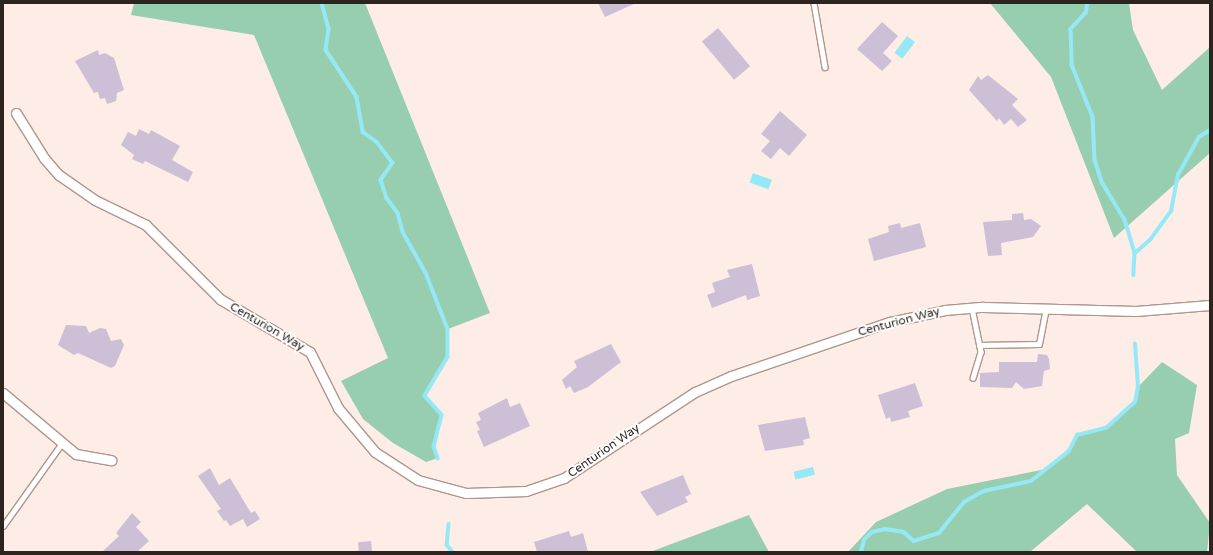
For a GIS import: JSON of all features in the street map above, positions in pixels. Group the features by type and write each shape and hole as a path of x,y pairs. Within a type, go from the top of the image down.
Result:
{"street":[{"name":"Centurion Way","path":"16,113 44,158 59,174 95,200 146,225 220,299 310,352 338,408 375,452 418,480 466,493 506,494 547,485 584,468 666,408 731,376 890,322 972,308 1136,311 1210,305"},
{"path":"3,393 76,454 112,460"}],"lane":[{"path":"814,3 825,67"},
{"path":"972,308 981,352 973,378"},
{"path":"979,345 1039,344 1046,309"},
{"path":"3,526 62,443"}],"green space":[{"path":"134,3 365,3 490,313 448,329 448,357 426,396 442,415 434,446 438,458 426,462 393,443 363,419 341,381 388,358 254,35 131,15"},
{"path":"990,3 1129,3 1133,30 1162,90 1210,47 1210,153 1114,238 1051,77"},
{"path":"1162,362 1197,385 1189,433 1175,439 1177,475 1210,523 1207,552 1137,552 1087,504 1030,552 848,552 876,522 947,489 1046,469 1069,451 1077,435 1106,428 1119,418 1135,402 1138,387"},
{"path":"749,515 769,552 650,552"}],"water":[{"path":"907,36 915,42 902,59 894,53"},
{"path":"753,173 772,180 768,189 750,182"},
{"path":"813,467 815,475 796,480 794,472"}],"building":[{"path":"598,3 636,3 605,17"},
{"path":"882,22 898,36 883,53 892,61 882,71 857,49"},
{"path":"718,28 750,66 734,80 702,41"},
{"path":"98,50 99,55 105,53 114,58 124,90 117,93 116,101 107,104 105,98 100,99 98,92 94,93 75,61"},
{"path":"988,75 1018,99 1012,105 1027,120 1018,127 1011,119 1004,125 999,118 997,121 969,90 978,76 981,80"},
{"path":"780,111 807,135 789,156 780,148 771,159 761,151 770,141 761,134"},
{"path":"139,129 149,134 151,130 180,146 172,160 193,172 188,182 145,161 143,164 132,159 134,155 121,145 128,132 136,136"},
{"path":"1023,213 1024,220 1031,219 1041,226 1033,237 1001,243 1002,255 988,256 983,222 1012,220 1012,214"},
{"path":"900,223 901,228 920,223 926,247 874,261 868,239 889,232 888,226"},
{"path":"752,264 760,296 747,300 746,295 712,308 707,295 715,292 712,283 730,277 727,270"},
{"path":"66,325 86,326 89,333 100,328 106,329 111,341 121,339 124,345 115,366 111,368 78,353 74,355 58,345"},
{"path":"611,344 621,362 588,387 574,393 570,386 566,389 562,380 577,367 574,361"},
{"path":"1038,354 1047,355 1049,359 1050,369 1044,371 1042,386 1024,389 1016,382 1012,388 980,387 980,373 999,372 999,362 1037,362"},
{"path":"915,383 923,406 908,411 910,417 891,422 890,417 886,419 878,395"},
{"path":"507,398 510,407 520,403 530,426 484,447 477,431 480,430 476,422 481,420 478,413"},
{"path":"805,417 810,438 803,440 804,445 765,451 758,425"},
{"path":"210,468 219,485 230,478 251,513 255,511 260,519 247,527 243,519 230,526 226,520 224,521 217,511 221,509 198,476"},
{"path":"683,475 691,494 685,497 688,502 657,516 640,492"},
{"path":"132,513 141,522 136,527 149,541 137,552 102,552 119,536 116,533"},
{"path":"569,531 571,537 583,533 588,552 537,552 534,542"},
{"path":"371,541 372,552 359,552 358,542"}],"waterway":[{"path":"322,3 329,29 326,50 357,97 363,132 377,142 393,163 381,180 387,198 398,213 403,232 426,273 448,329 448,357 425,396 442,415 434,446 438,458"},
{"path":"1088,3 1086,13 1071,29 1072,65 1093,117 1095,160 1102,182 1125,220 1135,253 1134,275"},
{"path":"1135,253 1150,240 1171,211 1178,175 1199,137 1210,130"},
{"path":"861,552 864,540 872,532 885,529 904,532 914,541 939,533 964,502 984,491 1031,481 1069,451 1077,435 1106,428 1135,402 1138,387 1135,344"},
{"path":"449,524 447,545 453,552"}]}
